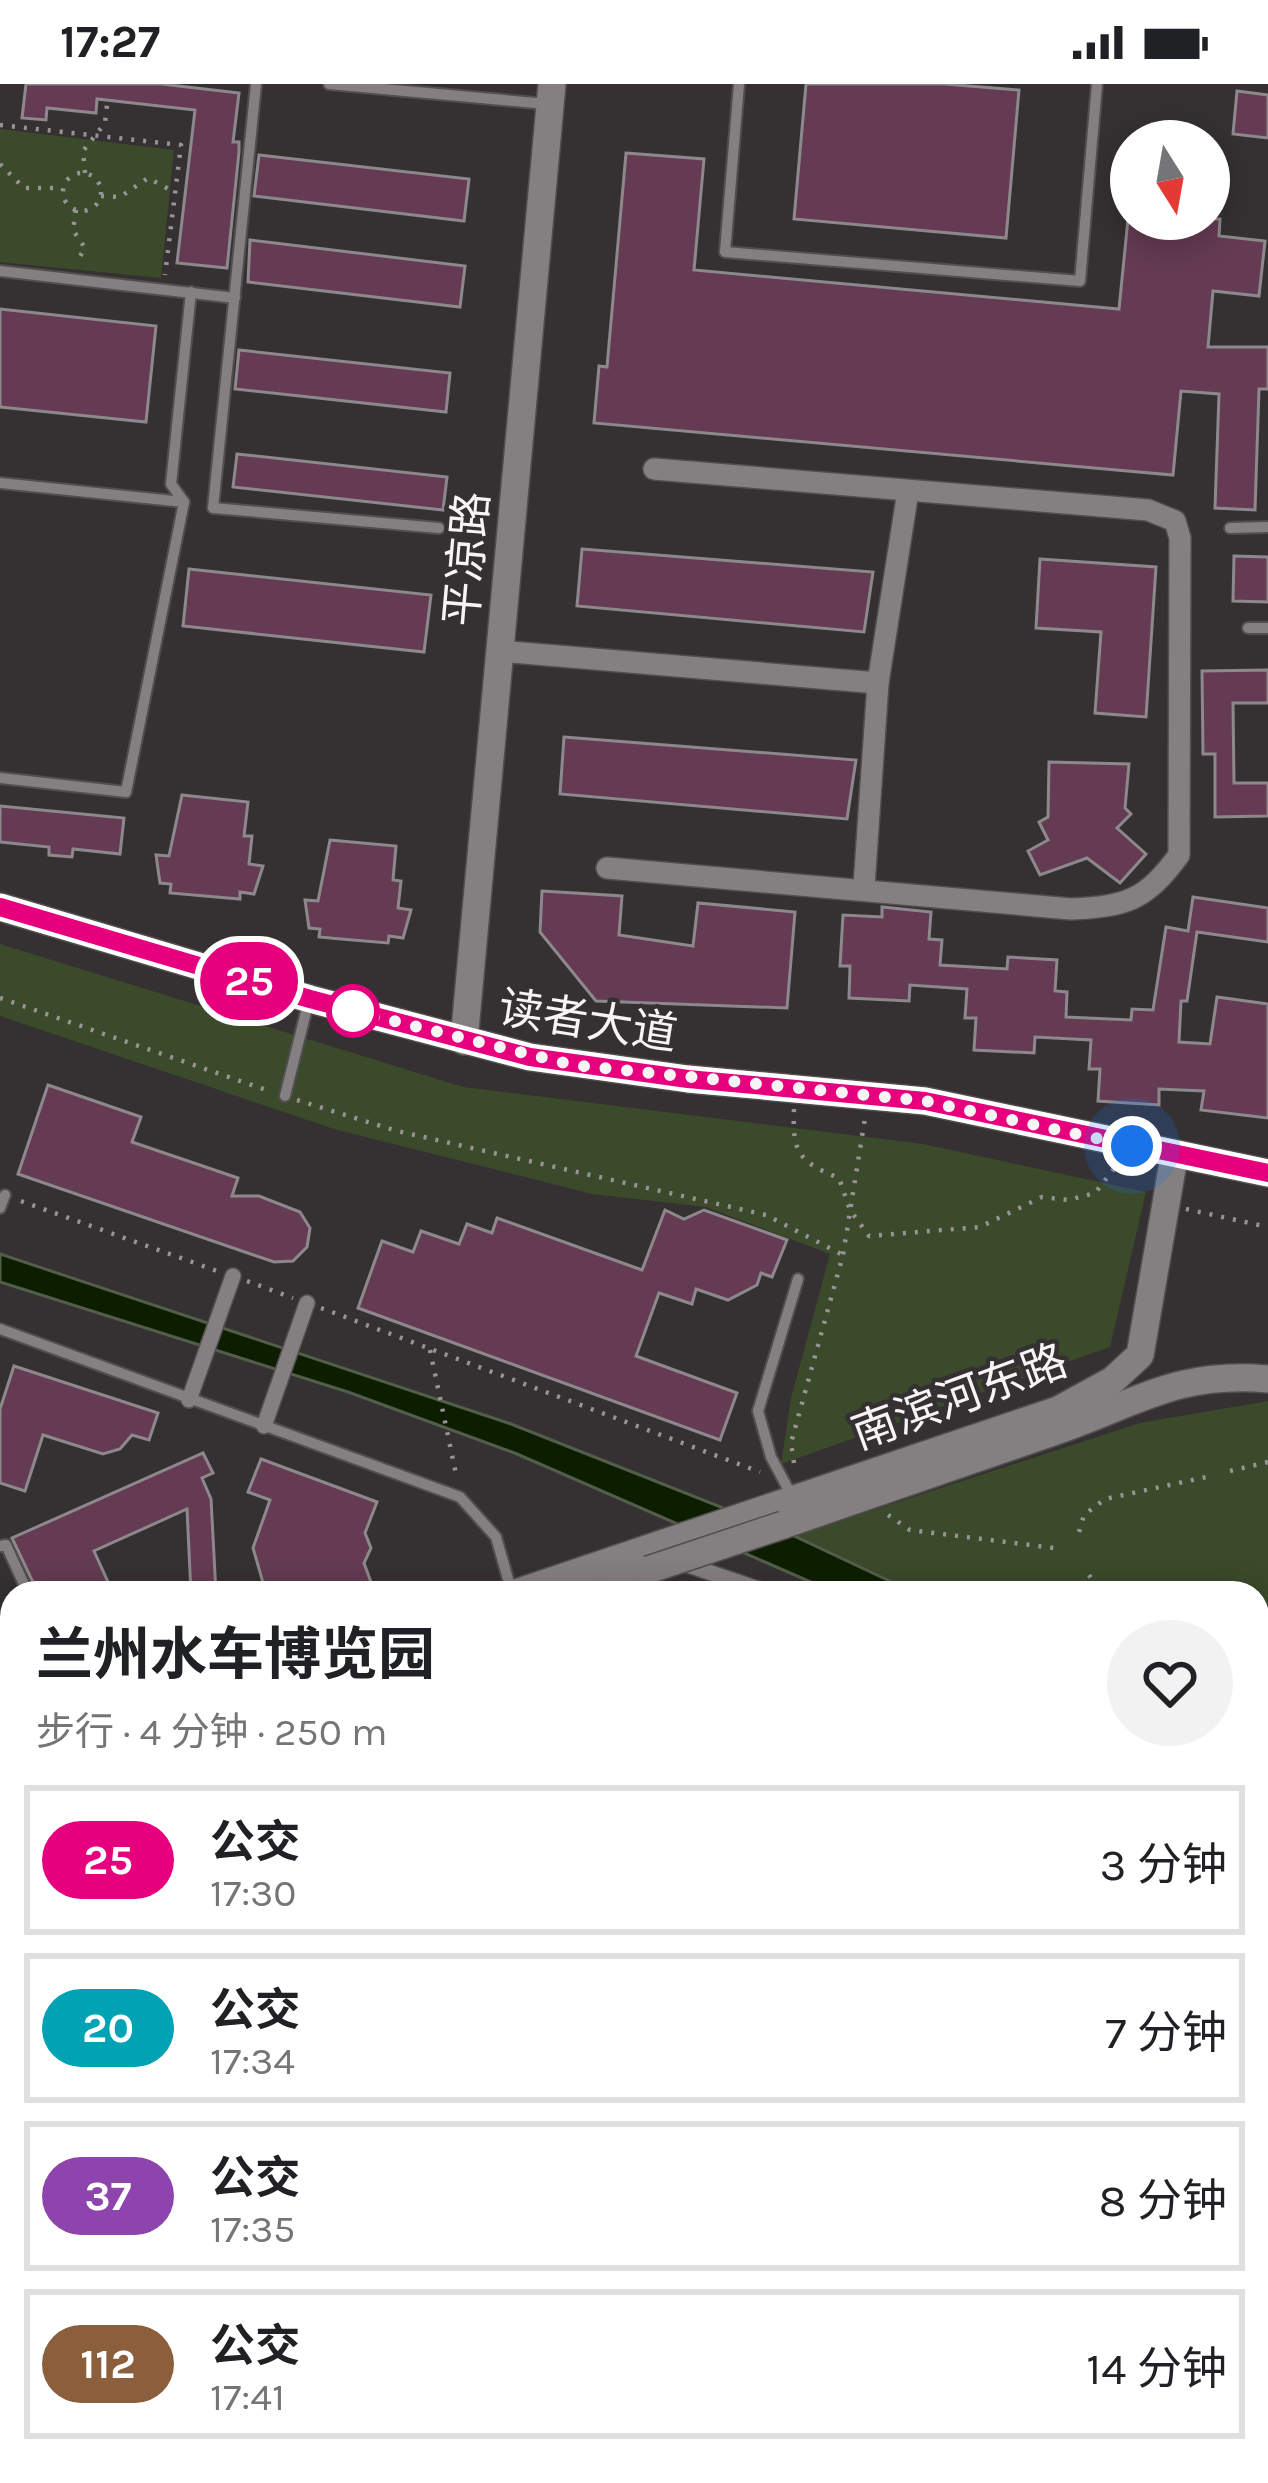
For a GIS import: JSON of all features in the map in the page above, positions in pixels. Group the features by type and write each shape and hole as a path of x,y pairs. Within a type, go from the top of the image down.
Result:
{"main road":[{"name":"平凉路","path":"464,1041 550,94"},
{"name":"读者大道","path":"0,907 310,999 573,1065 869,1094 1174,1156"},
{"path":"1174,1156 1268,1173"},
{"name":"南滨河东路","path":"601,1581 785,1503 1058,1411 1128,1370 1145,1334 1174,1156"},
{"name":"南滨河东路","path":"785,1503 871,1493 1064,1428 1148,1391 1226,1374 1268,1379"}],"street":[{"path":"607,868 864,886 1071,909 1120,907 1157,885 1179,855 1180,538 1174,520 1148,510 654,469"},
{"path":"864,886 878,683 908,490"},
{"path":"500,651 878,683"},
{"path":"189,1400 231,1284"},
{"path":"264,1426 304,1311"},
{"path":"646,1561 724,1581"}],"lane":[{"path":"256,84 213,508 439,528"},
{"path":"329,84 550,94"},
{"path":"739,84 725,252 1081,281 1097,84"},
{"path":"0,271 235,298"},
{"path":"0,778 126,792 184,502 171,484 191,292"},
{"path":"0,483 184,502"},
{"path":"1230,528 1268,527"},
{"path":"1248,628 1268,628"},
{"path":"285,1096 310,999"},
{"path":"785,1503 758,1411 798,1280"},
{"path":"0,1329 460,1497 496,1537 510,1581"},
{"path":"0,1546 6,1545 22,1581"}],"path":[{"path":"85,173 73,175 64,188 66,202 76,210 88,210 100,196 99,184 85,173 82,151 105,123 106,106"},
{"path":"0,125 181,146 164,290"},
{"path":"0,164 24,188 64,188"},
{"path":"100,196 119,196 148,178 174,192"},
{"path":"64,278 85,254 73,230 76,210"},
{"path":"0,998 397,1131 766,1215 843,1255"},
{"path":"794,1088 792,1147 803,1163 839,1178 850,1210 869,1236 980,1227 1042,1197 1068,1200 1095,1192 1132,1146"},
{"path":"3,1201 304,1311 430,1349 785,1503 795,1467 790,1443 843,1255 869,1094"},
{"path":"1167,1204 1268,1227"},
{"path":"430,1349 455,1472"},
{"path":"1230,1471 1268,1462"},
{"path":"1079,1532 1084,1514 1105,1499 1211,1476"},
{"path":"871,1493 887,1514 910,1530 1062,1549"},
{"path":"1089,1575 1093,1581"}],"shaded area":[{"path":"0,129 174,150 161,278 0,262"},
{"path":"0,944 463,1087 923,1144 1146,1192 1110,1347 781,1464 791,1398 830,1254 706,1207 592,1194 334,1129 0,1016"},
{"path":"0,1254 511,1424 794,1536 890,1581 808,1581 517,1454 348,1392 0,1282"},
{"path":"1268,1401 1268,1581 890,1581 794,1536 1140,1423"}],"building":[{"path":"26,84 162,84 239,93 233,142 239,142 239,152 227,268 177,263 195,110 97,99 96,113 47,108 46,120 22,118"},
{"path":"806,84 945,84 1019,90 1006,238 794,219"},
{"path":"1237,91 1268,95 1268,138 1233,134"},
{"path":"626,153 704,159 694,270 1119,309 1126,240 1265,241 1259,296 1213,291 1208,347 1268,347 1268,389 1259,389 1255,510 1215,508 1219,394 1181,391 1173,475 594,423 599,366 607,367"},
{"path":"259,155 469,179 464,221 254,196"},
{"path":"250,240 465,266 460,307 248,282"},
{"path":"0,309 156,326 146,422 0,407"},
{"path":"239,350 450,373 446,412 235,389"},
{"path":"237,454 447,477 443,510 233,487"},
{"path":"582,549 873,572 864,632 577,606"},
{"path":"1234,556 1268,557 1268,602 1233,601"},
{"path":"1040,559 1156,567 1146,717 1095,713 1101,632 1036,628"},
{"path":"189,569 431,595 424,652 183,626"},
{"path":"1268,670 1268,703 1233,703 1234,783 1268,783 1268,816 1215,817 1215,754 1203,754 1202,671"},
{"path":"564,737 856,760 847,819 560,794"},
{"path":"1049,762 1129,764 1125,808 1131,814 1117,828 1146,854 1120,883 1087,858 1040,875 1028,851 1048,840 1039,822 1048,817"},
{"path":"182,795 248,802 244,836 252,836 249,864 263,866 254,894 240,892 240,899 170,893 171,884 160,883 156,855 169,856"},
{"path":"0,806 124,818 120,854 73,849 72,857 49,855 49,847 0,842"},
{"path":"330,840 396,846 393,880 401,881 398,908 411,910 403,938 389,936 388,943 319,937 320,929 309,928 305,900 318,901"},
{"path":"542,891 622,896 619,935 693,946 698,903 795,912 787,1008 596,1001 540,932"},
{"path":"1193,897 1268,908 1268,942 1197,932 1187,1001 1181,1001 1179,1042 1210,1044 1217,997 1268,1004 1268,1118 1201,1110 1204,1091 1159,1089 1159,1105 1098,1101 1100,1069 1089,1069 1091,1040 1035,1037 1034,1053 974,1050 976,1018 965,1018 967,989 910,985 909,1001 849,998 850,966 840,966 843,915 882,917 882,907 931,912 929,939 942,940 940,965 1007,969 1008,957 1057,960 1055,991 1067,992 1066,1017 1131,1020 1132,1009 1153,1010 1166,927 1188,931"},
{"path":"48,1085 141,1117 132,1142 238,1178 232,1196 259,1196 300,1212 310,1228 307,1247 293,1261 274,1262 18,1174"},
{"path":"665,1210 684,1219 704,1210 787,1240 772,1277 761,1273 757,1285 728,1300 696,1289 692,1304 659,1293 636,1356 737,1393 720,1440 358,1308 382,1241 413,1252 421,1231 459,1244 467,1224 492,1233 497,1218 642,1270"},
{"path":"14,1366 158,1413 149,1440 132,1435 120,1449 103,1454 43,1435 25,1491 0,1483 0,1409"},
{"path":"203,1453 213,1473 202,1478 211,1499 215,1581 190,1581 187,1509 94,1551 108,1581 32,1581 12,1538"},
{"path":"261,1459 377,1502 365,1533 371,1548 364,1563 371,1581 263,1581 253,1548 270,1500 248,1492"}],"bus line":[{"name":"25","path":"0,907 310,999 530,1057 688,1079 925,1101 1268,1173"}],"route":[{"path":"353,1011 573,1065 925,1101 1132,1146"}]}
